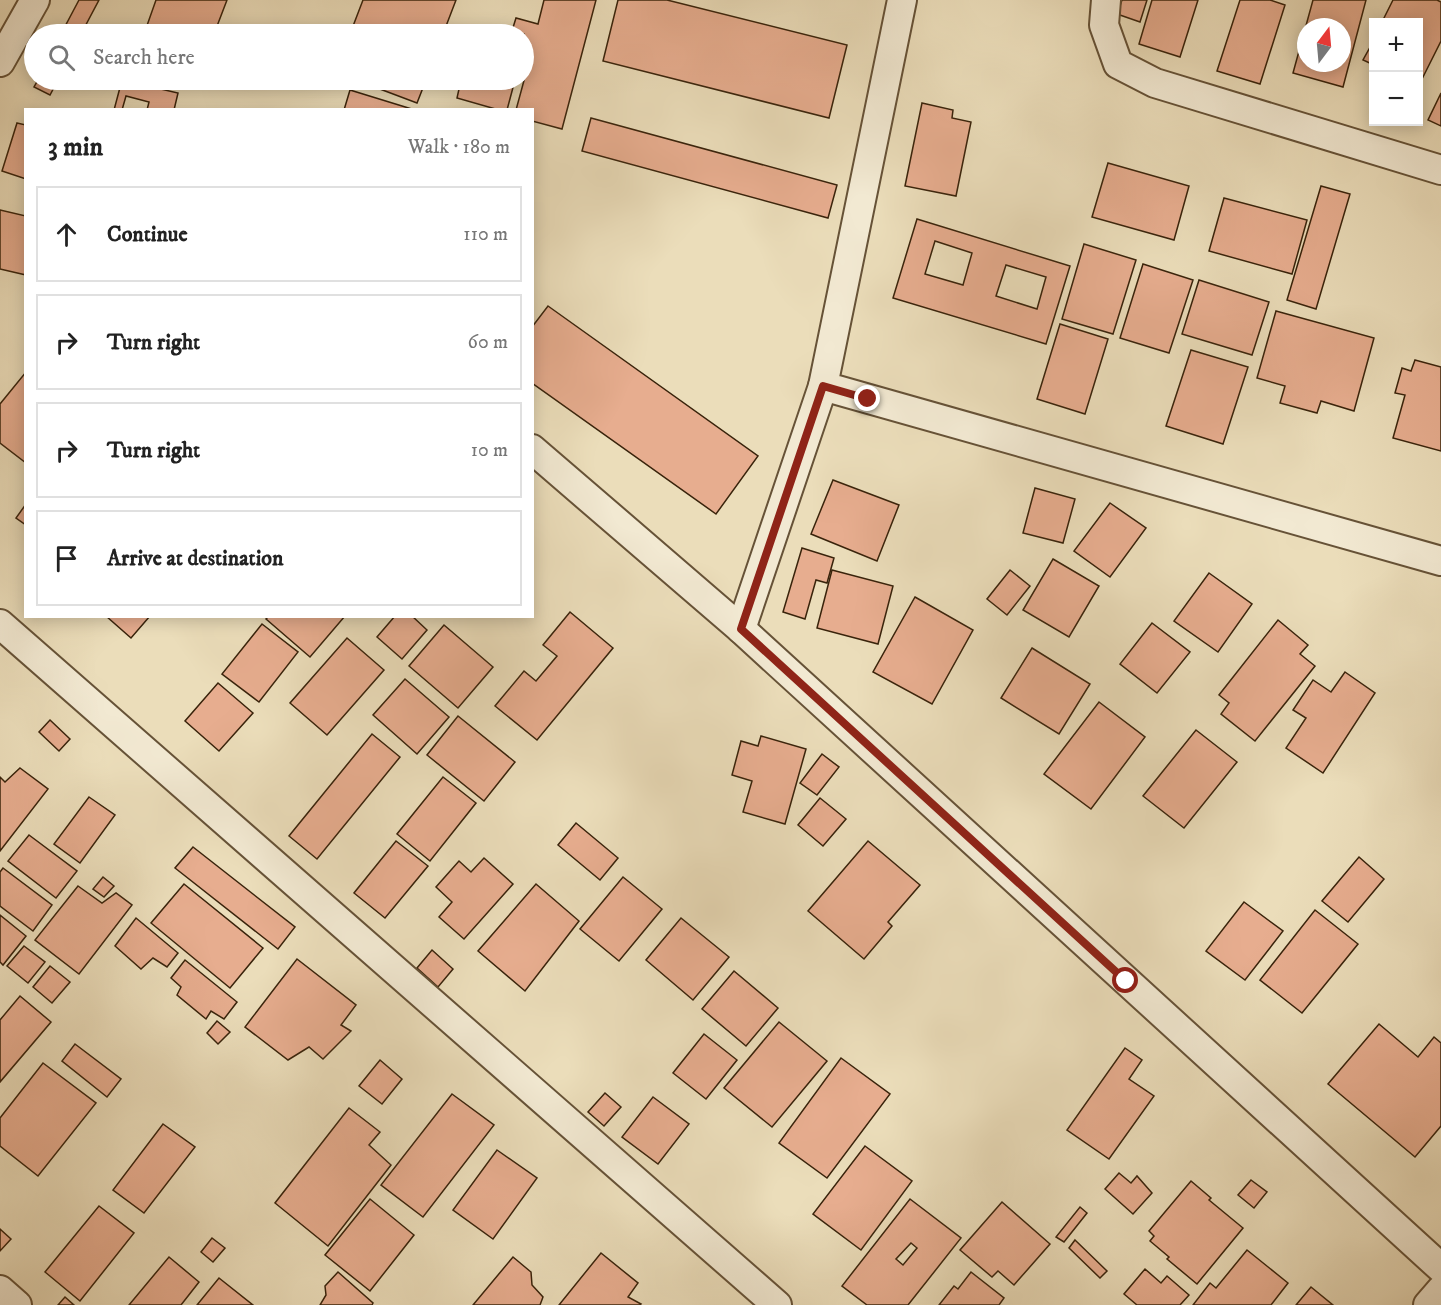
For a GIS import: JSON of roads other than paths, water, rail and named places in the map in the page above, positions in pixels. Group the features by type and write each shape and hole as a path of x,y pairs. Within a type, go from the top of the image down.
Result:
{"street":[{"path":"0,62 35,0"},
{"path":"741,629 823,386 902,0"},
{"path":"1106,0 1104,24 1118,64 1155,82 1441,170"},
{"path":"823,386 1441,561"},
{"path":"534,450 741,629 1441,1268"},
{"path":"0,624 777,1305"},
{"path":"0,1290 17,1305"},
{"path":"1428,1305 1441,1290"}]}
